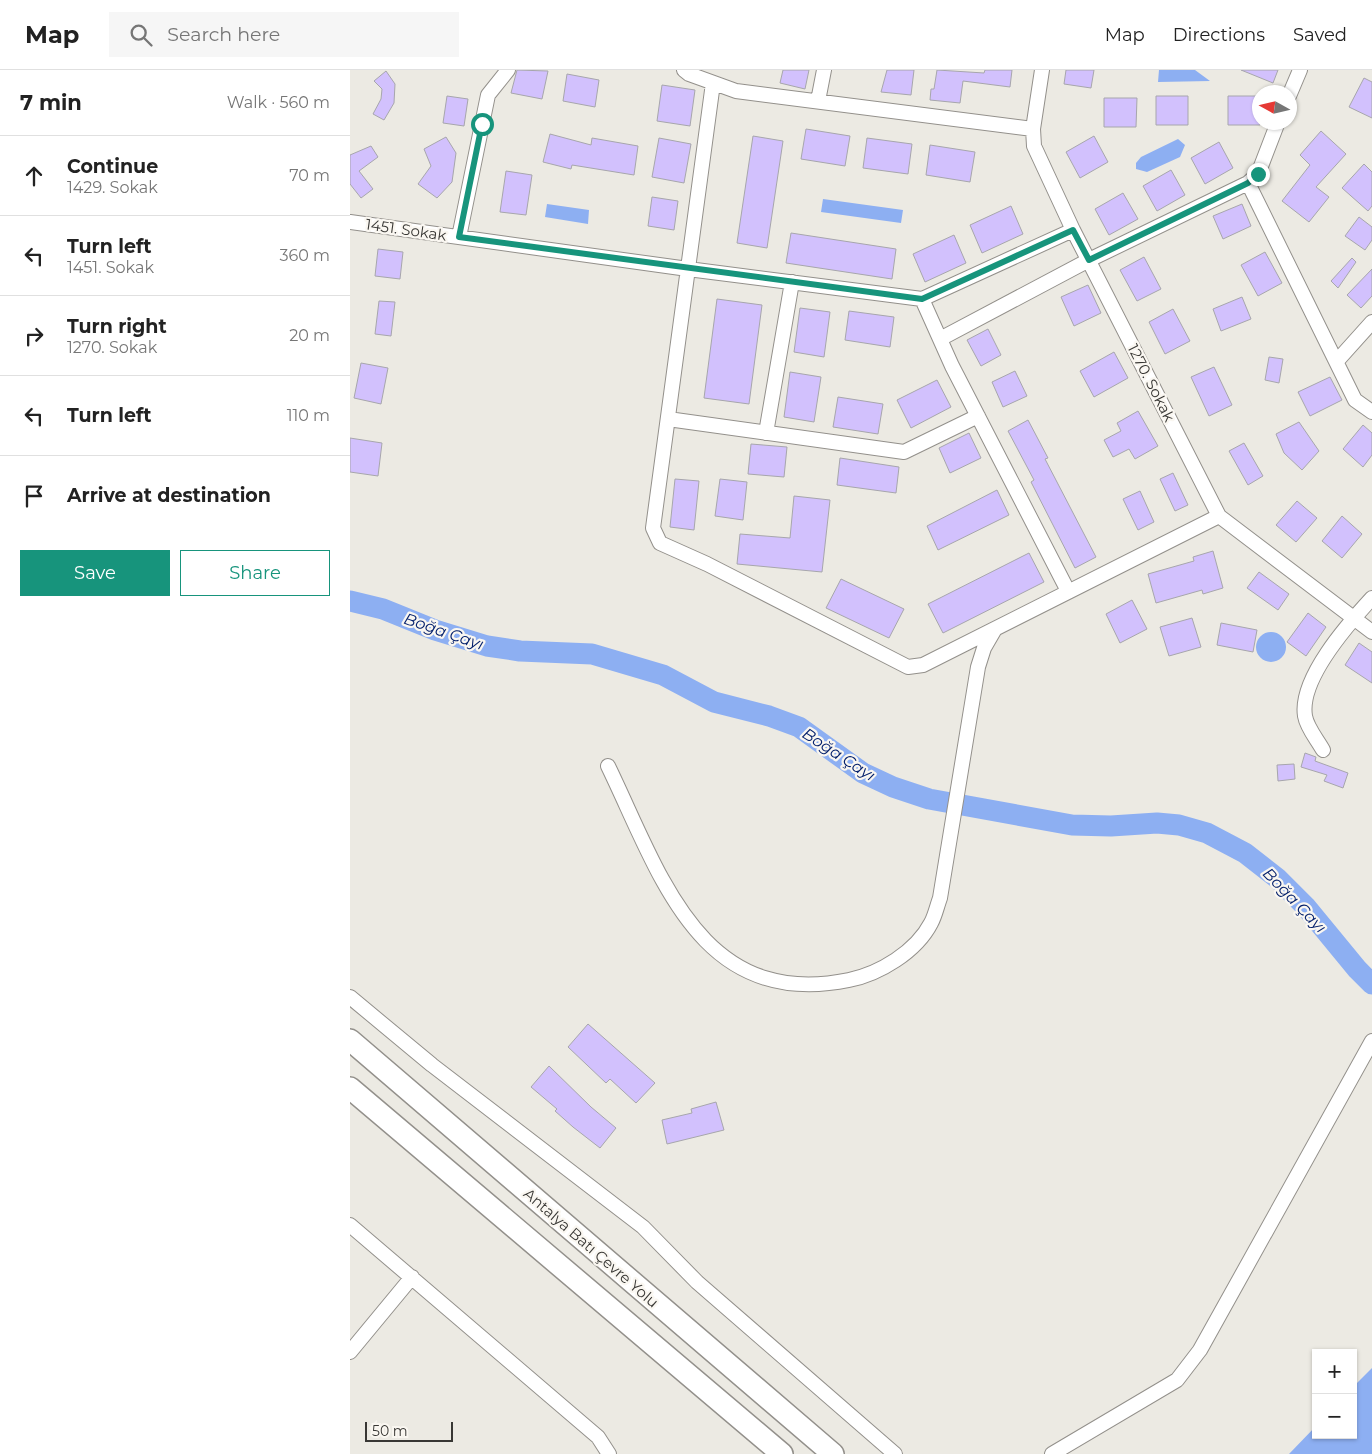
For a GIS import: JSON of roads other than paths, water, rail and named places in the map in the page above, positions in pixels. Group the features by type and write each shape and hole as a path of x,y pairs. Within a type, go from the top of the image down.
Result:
{"highway":[{"name":"Antalya Batı Çevre Yolu","path":"350,1040 833,1454"},
{"path":"350,1088 782,1454"}],"street":[{"path":"459,237 488,95 508,70"},
{"path":"684,70 689,74 736,91 1033,129"},
{"path":"818,102 824,70"},
{"name":"1270. Sokak","path":"1042,70 1033,129 1034,146 1073,230 1219,516 1372,632"},
{"path":"1294,85 1300,70"},
{"path":"713,83 653,528 660,543 707,564 908,667 923,666 1219,516"},
{"path":"940,339 1089,260 1248,183 1258,174 1275,130"},
{"path":"1248,183 1355,400 1372,412"},
{"name":"1451. Sokak","path":"350,222 922,299"},
{"path":"1068,591 978,416 922,299 1073,230"},
{"path":"766,433 792,282"},
{"path":"1337,361 1372,322"},
{"path":"668,419 904,452 978,416"},
{"path":"1323,750 1305,718 1306,692 1311,679 1353,619 1372,598"},
{"path":"608,766 670,894 696,932 719,954 741,968 770,979 831,984 863,977 888,965 911,948 930,924 940,898 978,666 984,648 995,628"},
{"path":"350,997 432,1065 643,1227 697,1282 895,1454"},
{"path":"1052,1454 1177,1380 1200,1350 1372,1041"},
{"path":"350,1225 598,1437 609,1454"},
{"path":"350,1352 412,1277"}],"water":[{"path":"1159,70 1195,70 1210,81 1158,82"},
{"path":"1178,139 1185,145 1180,157 1147,172 1136,169 1136,163 1141,157"},
{"path":"823,199 903,210 901,223 821,212"},
{"path":"547,204 589,210 588,224 545,217"},
{"path":"1271,632 1277,633 1285,641 1285,653 1277,661 1271,662 1265,661 1257,653 1256,647 1257,641 1265,633"},
{"path":"1372,1368 1372,1454 1289,1454 1312,1430 1312,1439 1357,1439 1357,1383"}],"waterway":[{"name":"Boğa Çayı","path":"350,601 383,609 435,630 487,646 520,651 592,654 663,675 714,702 769,716 799,727 863,773 893,787 929,799 1072,825 1111,826 1157,823 1179,825 1207,833 1245,853 1277,878 1306,907 1357,969 1372,984"}]}
